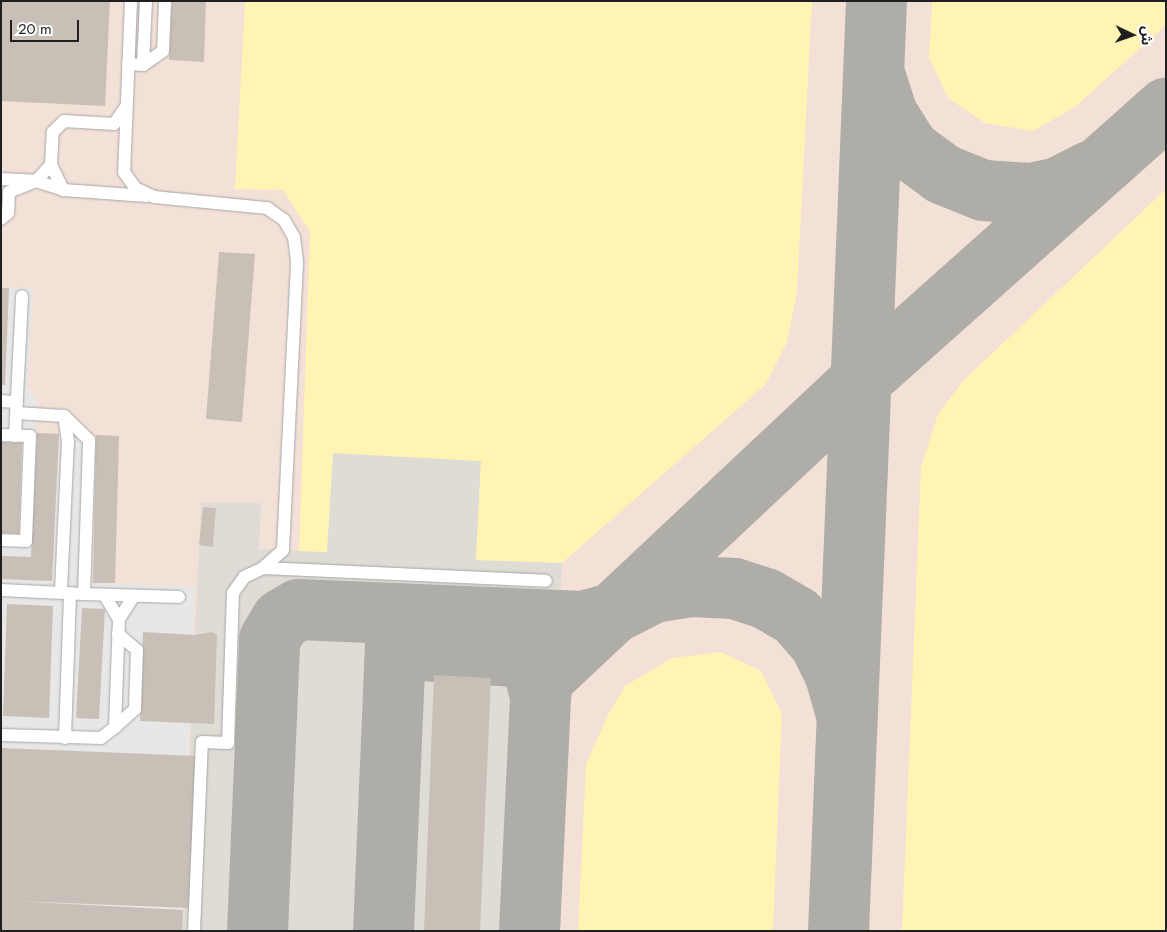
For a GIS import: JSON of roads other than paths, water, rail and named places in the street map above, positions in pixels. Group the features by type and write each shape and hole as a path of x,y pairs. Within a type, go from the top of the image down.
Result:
{"lane":[{"path":"131,1 124,172 135,188 154,197"},
{"path":"143,65 146,1"},
{"path":"128,64 143,65 163,51 165,1"},
{"path":"63,190 51,165 54,132 64,121 114,124 126,107"},
{"path":"1,219 8,213 9,192 36,181 51,165"},
{"path":"1,179 36,181 63,190 267,208 284,220 294,237 297,263 283,550 263,568 244,577 233,593 228,743 202,742 194,931"},
{"path":"16,436 22,296"},
{"path":"1,401 17,408 64,416 89,440 84,594"},
{"path":"64,416 68,441 65,738"},
{"path":"1,435 30,436 26,541 1,540"},
{"path":"283,550 302,569"},
{"path":"263,568 546,581"},
{"path":"1,590 105,596 179,597"},
{"path":"105,596 119,619"},
{"path":"115,727 119,619 134,596"},
{"path":"1,735 101,738 115,727 135,708 137,650 118,634"}]}
